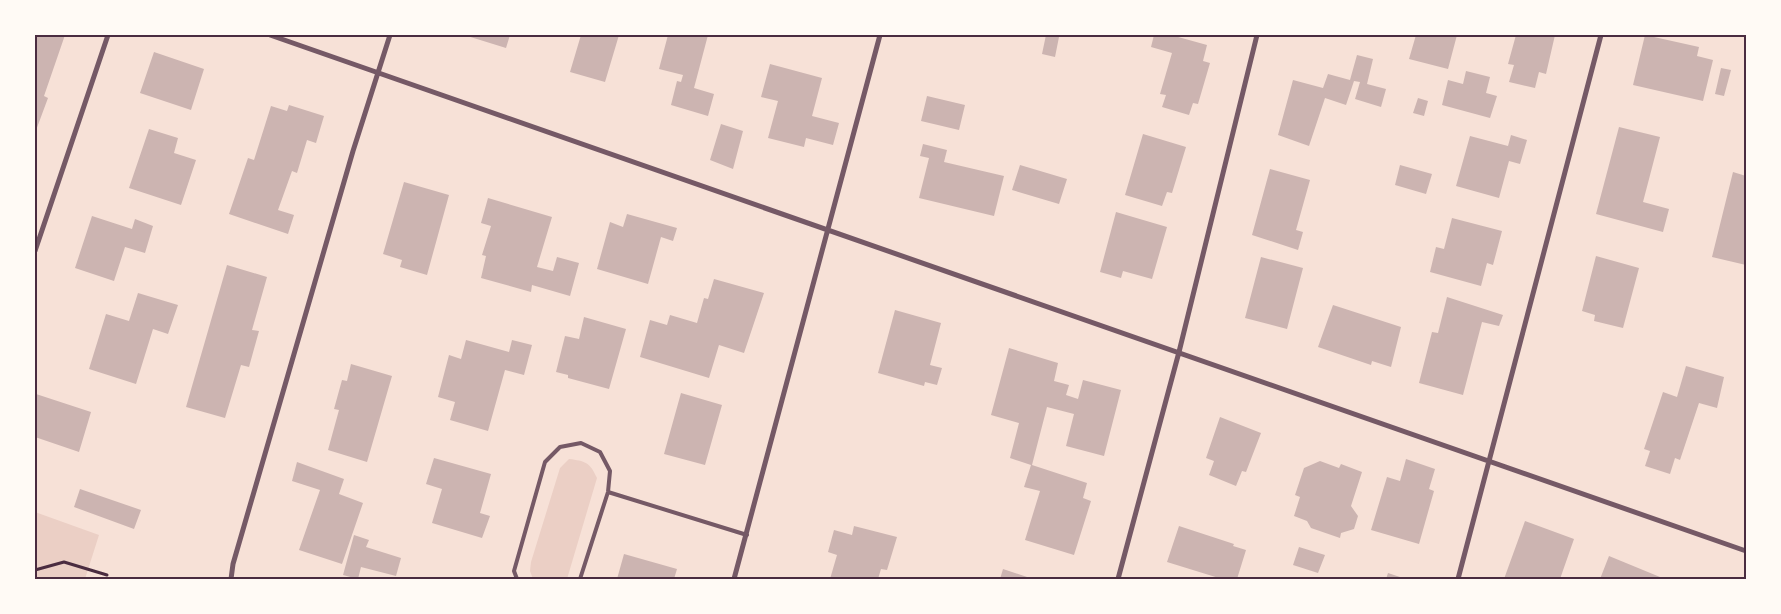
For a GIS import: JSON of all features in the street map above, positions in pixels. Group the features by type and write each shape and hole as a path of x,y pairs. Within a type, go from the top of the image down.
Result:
{"street":[{"path":"35,251 36,243 108,35"},
{"path":"270,35 1746,551"},
{"path":"231,579 233,564 350,161 390,35"},
{"path":"734,579 880,35"},
{"path":"1118,579 1179,352 1257,35"},
{"path":"1458,579 1601,35"}],"lane":[{"path":"517,579 514,571 546,462 560,447 581,443 600,452 610,471 608,492 580,579"},
{"path":"608,492 746,535"}],"path":[{"path":"35,570 64,562 107,575"}],"shaded area":[{"path":"569,459 589,465 597,478 567,579 533,579 530,571 531,562 560,468"},
{"path":"35,512 99,535 85,579 35,579"}],"building":[{"path":"35,35 65,35 44,96 48,98 35,133"},
{"path":"464,35 510,35 506,48"},
{"path":"581,35 619,35 605,82 570,72"},
{"path":"668,35 708,35 694,88 714,94 708,116 671,105 677,81 681,82 683,75 659,69"},
{"path":"1046,35 1059,37 1055,57 1042,54"},
{"path":"1154,35 1171,35 1207,45 1203,61 1210,63 1198,104 1193,103 1189,115 1162,107 1166,95 1160,94 1172,53 1151,47"},
{"path":"1416,35 1457,35 1448,69 1409,59"},
{"path":"1516,35 1555,35 1546,74 1539,72 1535,88 1509,82 1514,65 1508,64"},
{"path":"1645,35 1699,47 1697,56 1713,60 1703,101 1633,85"},
{"path":"154,52 204,69 191,110 140,93"},
{"path":"1357,55 1373,59 1367,84 1386,89 1381,107 1355,99 1360,82 1354,81 1346,105 1325,98 1309,146 1278,135 1293,80 1323,88 1328,74 1350,80"},
{"path":"770,64 822,78 812,116 839,123 833,145 806,138 804,147 768,138 778,101 761,97"},
{"path":"1721,68 1731,70 1724,96 1715,94"},
{"path":"1466,71 1490,77 1486,93 1497,96 1490,118 1442,105 1448,80 1463,84"},
{"path":"927,96 965,105 959,130 921,121"},
{"path":"1418,98 1428,101 1424,116 1413,113"},
{"path":"289,105 324,116 316,143 307,140 297,173 292,171 278,210 294,215 288,234 229,214 248,158 254,160 271,106 287,111"},
{"path":"721,124 743,131 733,169 710,160"},
{"path":"1619,127 1660,137 1643,202 1669,209 1663,232 1596,214"},
{"path":"149,129 178,138 174,153 196,160 181,205 129,188"},
{"path":"1143,134 1186,147 1172,193 1167,192 1162,206 1125,195"},
{"path":"1511,135 1527,140 1520,164 1509,161 1499,198 1456,186 1470,136 1508,146"},
{"path":"923,144 947,150 944,162 1004,176 994,216 919,198 929,158 920,156"},
{"path":"1020,165 1067,179 1059,204 1012,190"},
{"path":"1400,165 1432,174 1426,194 1395,185"},
{"path":"1270,169 1310,180 1296,230 1303,232 1298,250 1252,235"},
{"path":"1733,172 1746,176 1746,265 1712,257"},
{"path":"404,182 449,195 427,275 400,267 402,260 383,254"},
{"path":"488,198 552,217 537,267 553,271 557,257 579,263 570,296 532,285 531,292 481,278 486,256 482,255 491,226 481,223"},
{"path":"1116,212 1167,227 1152,279 1123,271 1121,278 1100,272"},
{"path":"627,214 677,228 673,241 661,237 648,284 597,269 610,222 623,227"},
{"path":"92,216 132,229 135,219 153,226 145,253 125,247 114,281 75,268"},
{"path":"1452,218 1502,231 1493,265 1487,263 1481,286 1430,272 1436,247 1444,249"},
{"path":"1596,256 1639,268 1623,328 1594,321 1595,315 1582,311"},
{"path":"1261,257 1303,268 1287,329 1245,318"},
{"path":"227,265 267,277 252,330 259,331 249,367 241,365 225,418 186,407"},
{"path":"714,279 764,293 744,353 719,345 709,378 640,357 650,320 667,325 670,315 697,323 704,298 708,299"},
{"path":"138,293 178,305 168,334 153,329 136,384 89,369 106,314 129,321"},
{"path":"1447,297 1503,315 1499,326 1482,322 1463,395 1419,383 1432,332 1438,333"},
{"path":"1333,305 1401,327 1391,367 1372,361 1371,365 1318,347"},
{"path":"895,310 941,323 930,365 942,368 937,385 925,382 924,386 878,373"},
{"path":"584,317 626,329 609,389 568,378 568,375 556,372 565,336 579,339"},
{"path":"466,340 509,352 512,340 532,345 524,375 505,370 488,431 450,420 455,402 438,397 449,355 461,359"},
{"path":"1009,348 1058,363 1054,381 1069,385 1066,395 1078,399 1083,380 1121,390 1104,456 1066,446 1074,414 1047,407 1032,465 1087,483 1083,498 1091,501 1074,555 1025,540 1040,491 1024,487 1031,465 1010,458 1019,423 991,415"},
{"path":"351,364 392,376 367,462 328,450 339,410 334,409 342,380 347,381"},
{"path":"1686,366 1724,377 1717,408 1699,403 1680,460 1675,458 1670,474 1645,466 1650,451 1644,449 1663,392 1677,397"},
{"path":"681,393 722,405 705,465 664,454"},
{"path":"36,394 91,412 79,452 35,437"},
{"path":"1220,417 1261,433 1246,472 1242,471 1236,486 1209,475 1214,461 1206,458"},
{"path":"434,458 491,474 480,513 490,516 482,538 432,523 442,489 426,484"},
{"path":"1406,459 1435,469 1429,489 1434,491 1419,544 1371,530 1387,477 1400,481"},
{"path":"1320,461 1339,468 1341,464 1362,472 1351,506 1358,516 1354,529 1341,533 1340,538 1311,528 1307,521 1294,516 1300,497 1295,495 1304,468"},
{"path":"297,462 344,479 339,494 363,503 342,564 299,550 320,490 292,481"},
{"path":"80,489 141,510 134,529 74,507"},
{"path":"1525,521 1574,539 1560,579 1504,579"},
{"path":"854,526 897,537 887,570 881,569 878,579 830,579 837,555 828,552 834,530 852,535"},
{"path":"1179,526 1234,544 1233,546 1246,550 1237,579 1224,577 1222,579 1167,562"},
{"path":"354,535 369,540 366,547 401,558 396,576 361,567 358,579 343,575"},
{"path":"1299,547 1325,555 1318,573 1293,565"},
{"path":"624,554 677,569 674,579 617,579"},
{"path":"1609,556 1660,577 1659,579 1600,579"},
{"path":"1003,569 1033,579 1000,579"},
{"path":"1388,573 1406,579 1386,579"}]}
